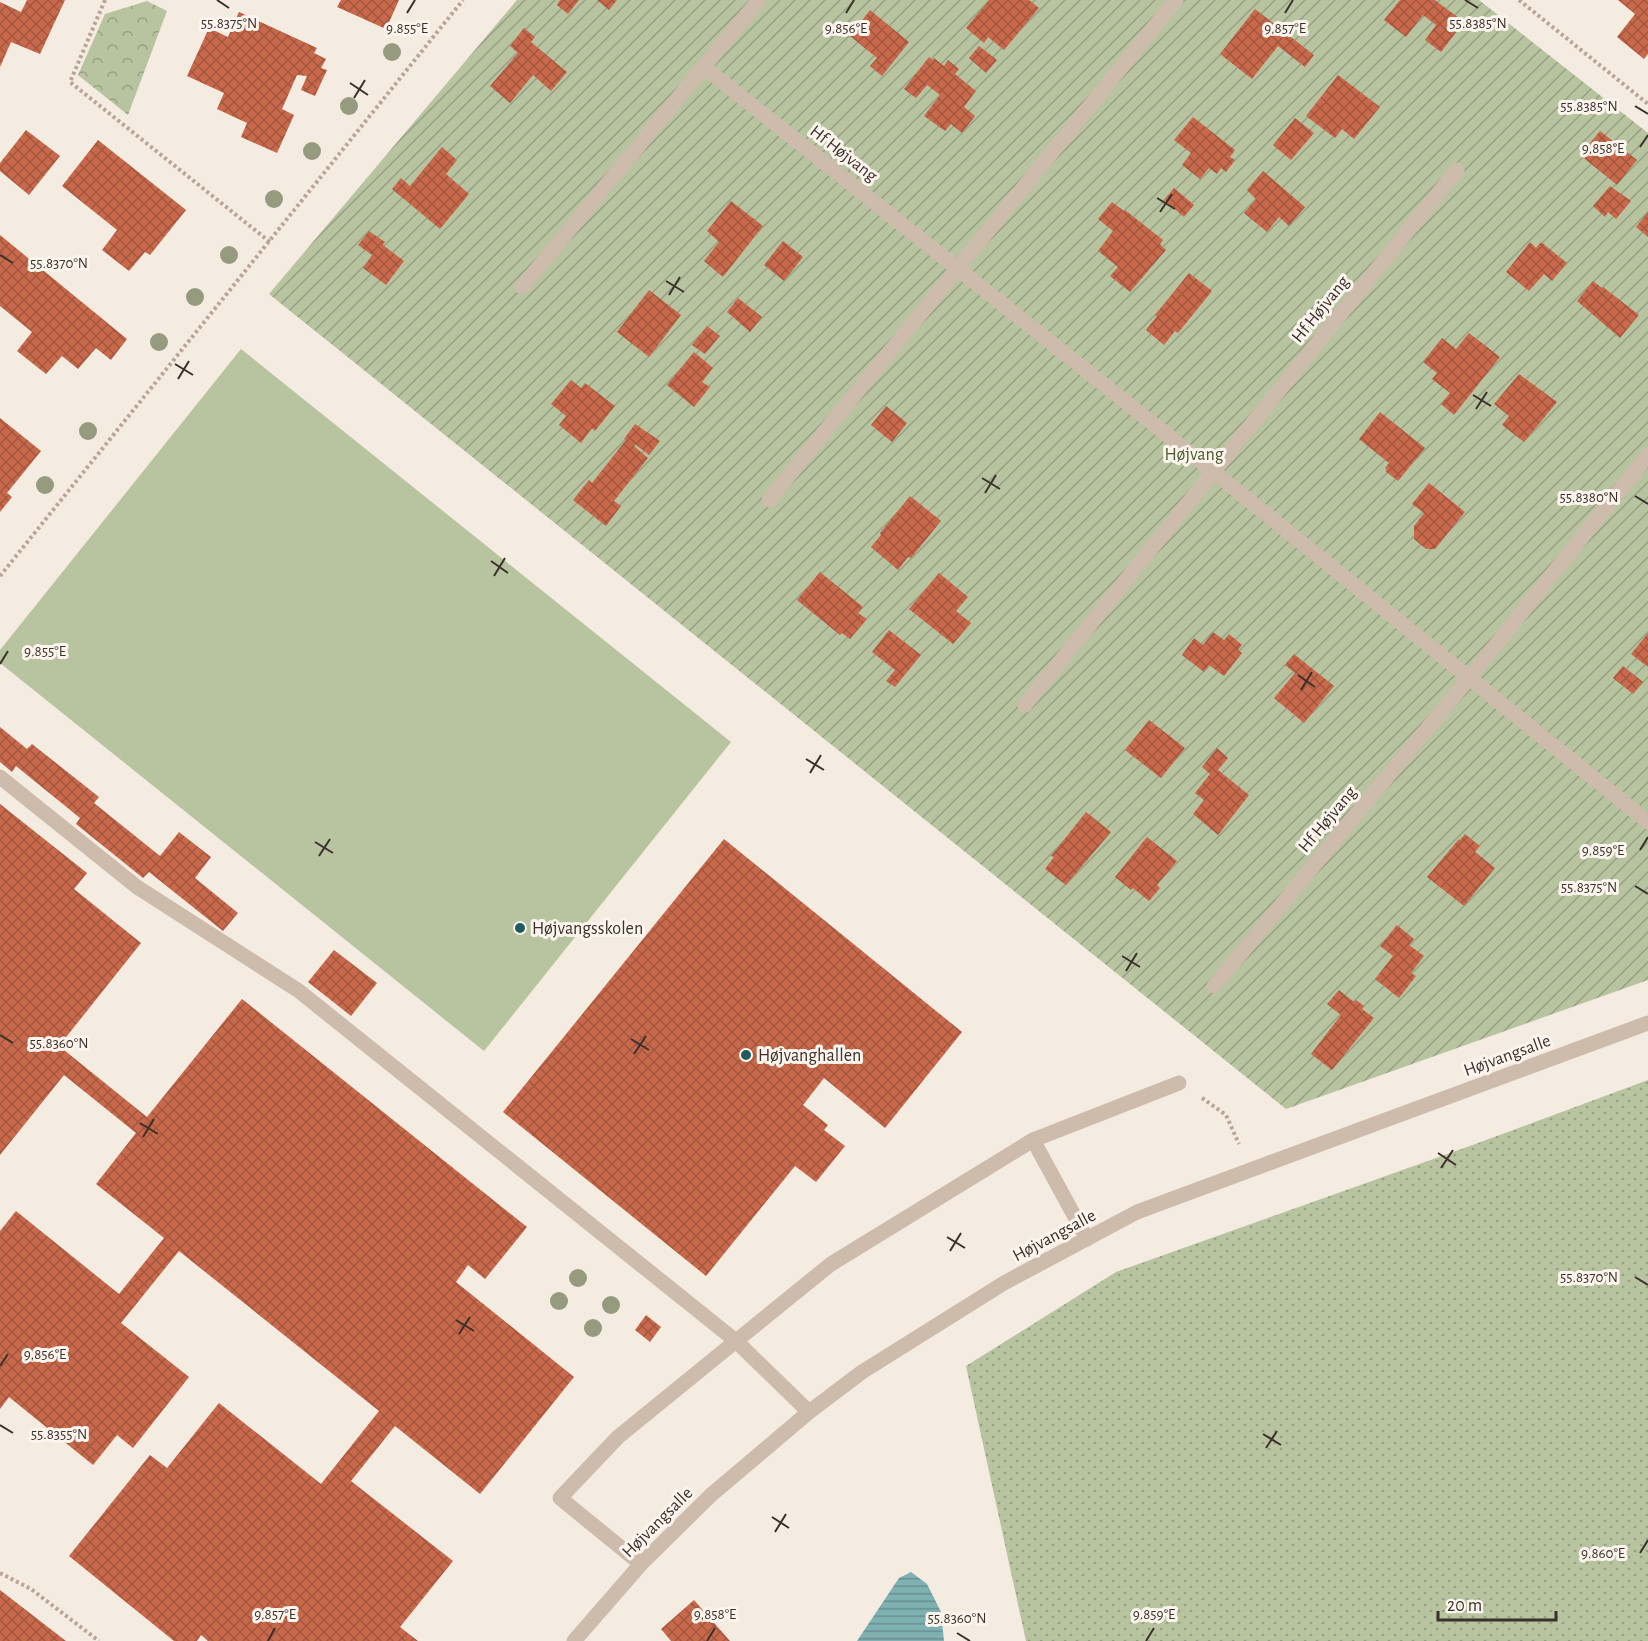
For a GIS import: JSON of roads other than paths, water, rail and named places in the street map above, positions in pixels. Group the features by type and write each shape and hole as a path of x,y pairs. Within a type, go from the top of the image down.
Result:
{"street":[{"path":"522,287 759,0"},
{"path":"769,500 1176,0"},
{"name":"Hf Højvang","path":"705,68 1214,472 1648,822"},
{"name":"Hf Højvang","path":"1025,705 1457,170"},
{"name":"Hf Højvang","path":"1214,986 1470,677 1648,455"},
{"path":"0,777 136,887 299,991 736,1341 809,1412"},
{"name":"Højvangsalle","path":"574,1641 642,1564 711,1495 809,1412 862,1372 1004,1283 1137,1212 1648,1023"},
{"path":"642,1564 560,1498 618,1437 831,1264 1033,1140 1179,1083"},
{"path":"1033,1140 1087,1239"}],"water":[{"path":"911,1572 927,1584 941,1612 944,1641 857,1641 899,1578"}],"place":[{"name":"Højvangsskolen","path":"520,928"},
{"name":"Højvanghallen","path":"746,1055"}],"park label":[{"name":"Højvang","path":"1194,454"}]}
